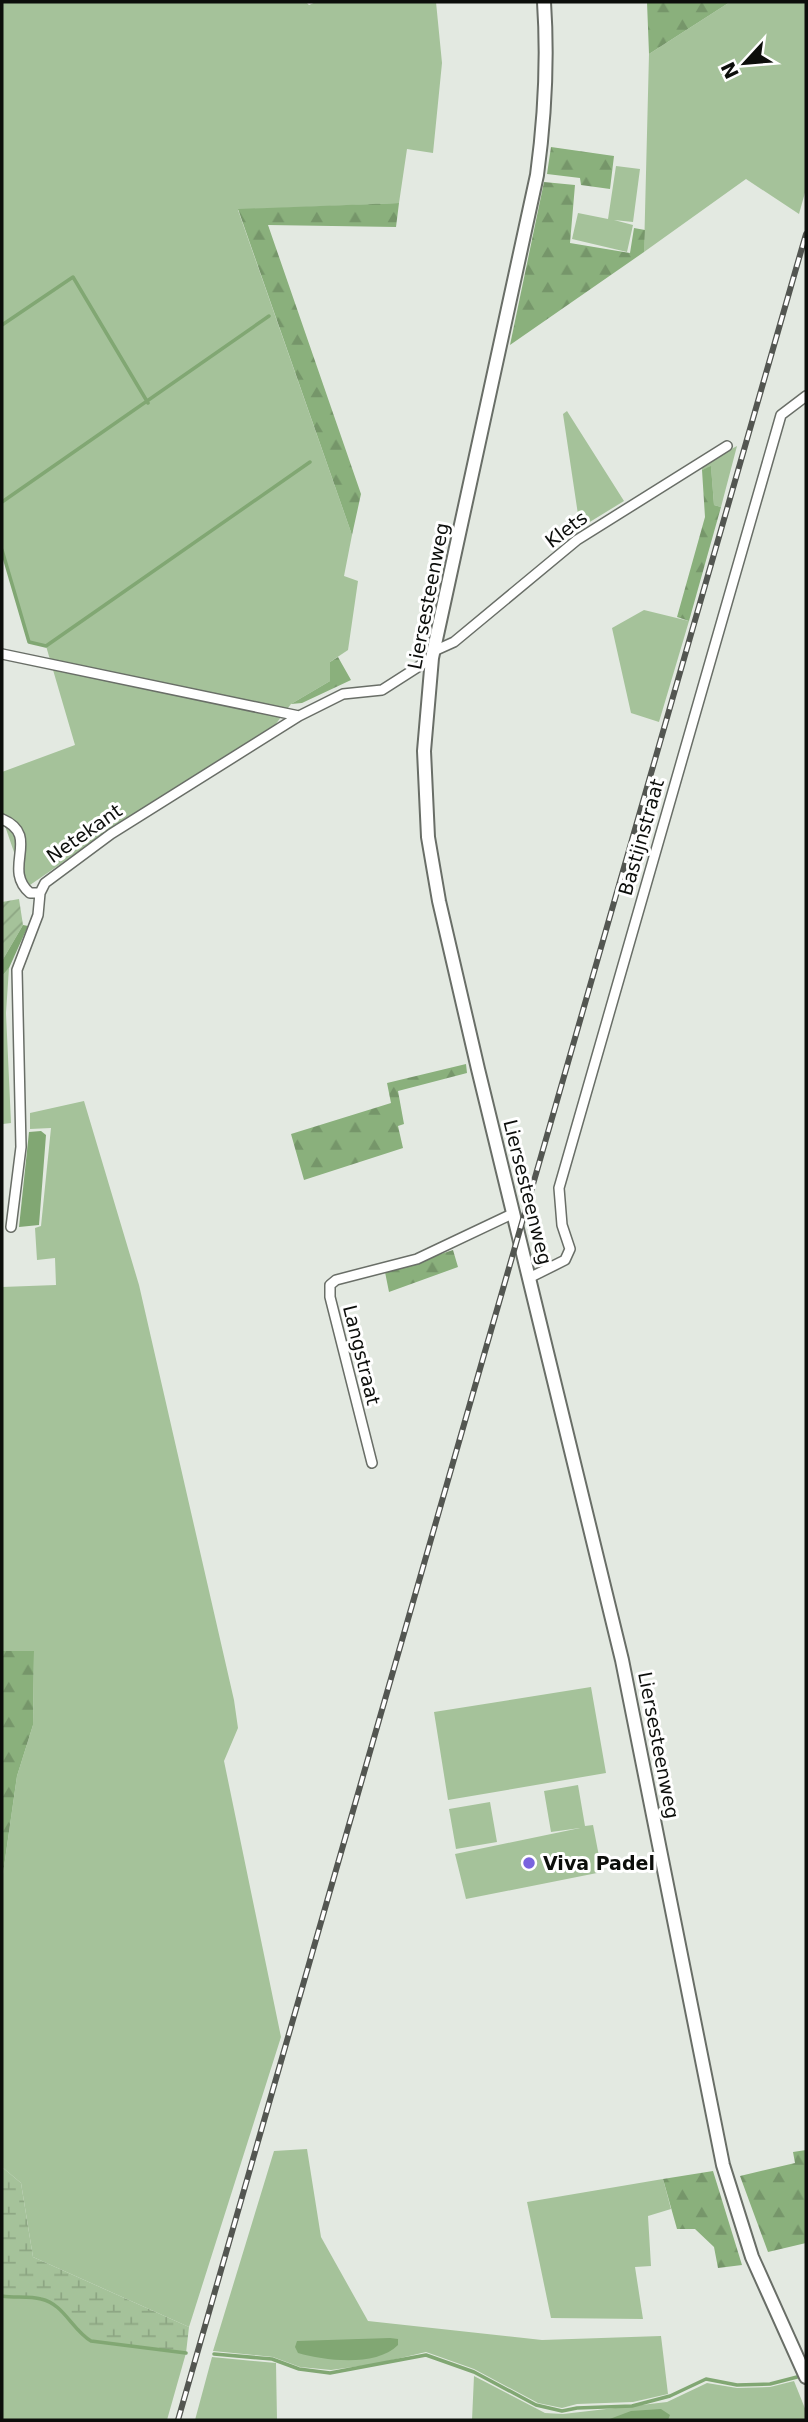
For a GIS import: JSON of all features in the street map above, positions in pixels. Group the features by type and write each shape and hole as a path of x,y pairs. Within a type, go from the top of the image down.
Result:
{"street":[{"name":"Liersesteenweg","path":"544,2 547,108 537,176 433,655 424,751 428,837 446,932 622,1660 723,2165 752,2257 806,2376"},
{"name":"Bastijnstraat","path":"529,1278 565,1260 570,1249 562,1225 559,1188 780,415 806,396"},
{"name":"Klets","path":"433,655 454,642 577,540 727,446"},
{"path":"2,654 299,716"},
{"name":"Netekant","path":"40,893 45,883 111,834 299,716 343,694 382,690 433,655"},
{"path":"2,819 13,824 20,833 22,849 17,865 23,887 30,893 40,893 38,915 17,970 21,1147 11,1227"},
{"name":"Langstraat","path":"372,1464 330,1297 330,1285 336,1280 417,1259 514,1213"}],"green space":[{"path":"2,2 306,2 309,5 316,2 436,2 442,63 433,153 407,149 399,203 238,210 352,535 344,576 358,581 348,650 330,662 330,681 291,704 275,725 107,832 30,885 24,881 5,826 2,827 2,772 75,745 46,646 29,642 2,550"},
{"path":"647,2 730,2 649,54"},
{"path":"730,2 806,2 806,189 799,214 746,179 644,252 649,54"},
{"path":"551,147 614,156 610,189 581,185 580,178 547,174"},
{"path":"616,166 640,169 633,222 614,220 633,225 627,252 572,239 578,213 608,219"},
{"path":"544,182 575,185 570,243 630,253 634,228 645,230 644,252 510,345"},
{"path":"399,203 396,227 268,225 361,494 352,535 238,209"},
{"path":"567,411 624,501 580,528 563,414"},
{"path":"737,446 721,507 714,505 711,467 702,470 701,465"},
{"path":"711,466 714,505 721,507 689,621 677,617 705,517 702,470"},
{"path":"644,610 689,621 659,722 631,713 612,628"},
{"path":"338,657 351,680 302,703 291,704 330,681 330,662"},
{"path":"19,899 23,925 2,961 2,902"},
{"path":"9,968 6,1013 11,1123 3,1124 2,976"},
{"path":"466,1064 467,1073 398,1091 404,1124 398,1126 403,1148 304,1180 291,1134 391,1103 387,1083"},
{"path":"84,1101 139,1285 234,1700 238,1728 224,1761 281,2037 189,2327 33,2257 21,2183 2,2167 2,1881 17,1776 33,1725 34,1651 2,1651 2,1287 56,1285 55,1258 37,1260 35,1228 41,1226 51,1128 30,1129 30,1113"},
{"path":"453,1250 458,1267 389,1292 385,1272"},
{"path":"2,1651 34,1651 33,1725 17,1776 2,1881"},
{"path":"591,1687 606,1773 448,1800 434,1712"},
{"name":"Viva Padel","path":"578,1785 585,1826 593,1825 602,1872 466,1899 455,1854 580,1828 551,1832 544,1791"},
{"name":"Viva Padel","path":"490,1802 497,1842 456,1849 449,1809"},
{"path":"307,2149 321,2237 368,2321 542,2340 661,2336 668,2394 633,2402 577,2404 562,2408 538,2403 474,2369 426,2352 375,2364 331,2370 300,2367 273,2357 213,2351 274,2151"},
{"path":"806,2150 806,2243 768,2252 740,2176 795,2163 793,2152"},
{"path":"2,2167 21,2183 33,2257 189,2327 186,2353 91,2341 49,2302 36,2298 2,2296"},
{"path":"713,2171 742,2265 718,2268 714,2247 695,2229 677,2229 663,2179"},
{"path":"663,2179 671,2209 648,2216 651,2266 635,2267 643,2319 551,2318 527,2202"},
{"path":"2,2296 36,2298 49,2302 91,2341 186,2353 167,2420 2,2420"},
{"path":"212,2357 276,2363 277,2420 195,2420"},
{"path":"474,2376 545,2413 563,2414 667,2402 707,2383 737,2388 770,2387 794,2381 806,2411 806,2420 472,2420"}],"shaded area":[{"path":"23,925 28,926 9,968 2,976 2,961"},
{"path":"41,1131 46,1135 39,1225 19,1227 29,1132"},
{"path":"398,2339 398,2345 377,2357 364,2359 322,2358 298,2353 295,2347 297,2341"},
{"path":"661,2409 670,2415 668,2420 607,2420 631,2411"}],"waterway":[{"path":"2,325 73,277 148,403"},
{"path":"2,502 269,316"},
{"path":"2,550 29,642 46,646 310,462"},
{"path":"2,2296 36,2298 49,2302 91,2341 186,2353"},
{"path":"214,2354 272,2359 299,2369 330,2373 426,2355 474,2372 536,2405 562,2411 632,2406 670,2396 706,2379 737,2385 770,2384 801,2376"}],"railway":[{"path":"178,2420 806,234"}],"place":[{"name":"Viva Padel","path":"529,1863"}]}
